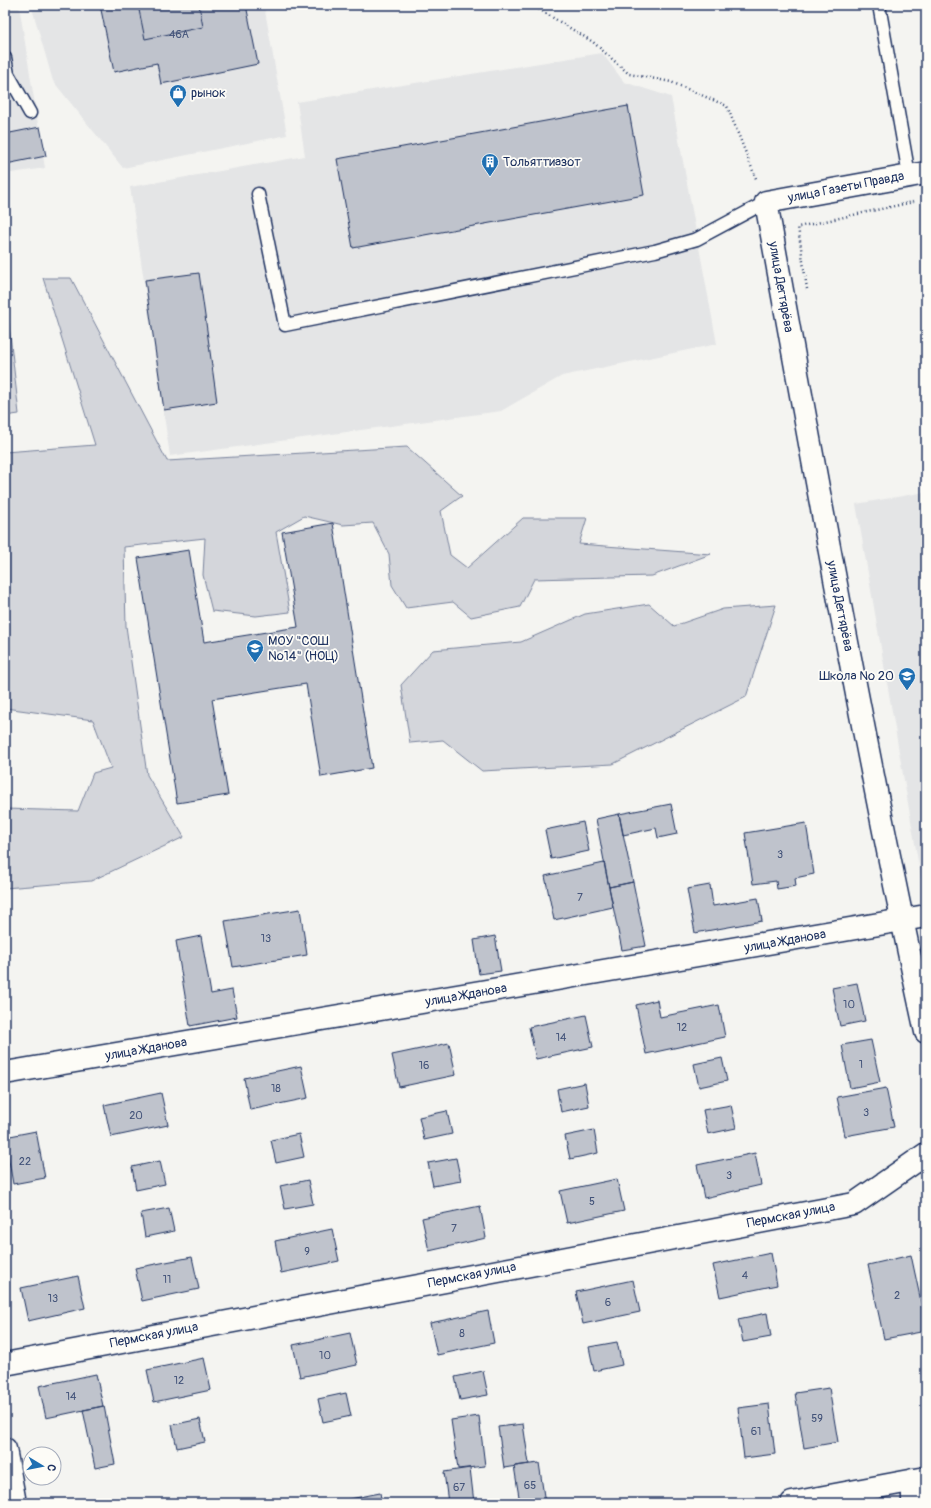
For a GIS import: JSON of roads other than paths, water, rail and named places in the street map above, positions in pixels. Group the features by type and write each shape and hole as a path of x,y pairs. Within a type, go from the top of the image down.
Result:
{"street":[{"name":"улица Газеты Правда","path":"766,202 917,174"},
{"name":"улица Дегтярёва","path":"766,202 829,552 902,921 926,1032"},
{"name":"улица Жданова","path":"5,1073 926,916"},
{"name":"Пермская улица","path":"5,1364 854,1204 926,1154"},
{"path":"5,1449 15,1503"},
{"path":"792,1503 919,1479 913,1503"}],"lane":[{"path":"879,5 917,174"},
{"path":"5,58 6,75 30,114"},
{"path":"258,194 285,325 655,251 697,239 766,202"}],"place":[{"name":"рынок","path":"178,108"},
{"name":"Тольяттиазот","path":"490,177"},
{"name":"МОУ \"СОШ №14\" (НОЦ)","path":"255,663"},
{"name":"Школа № 20","path":"907,691"}]}
